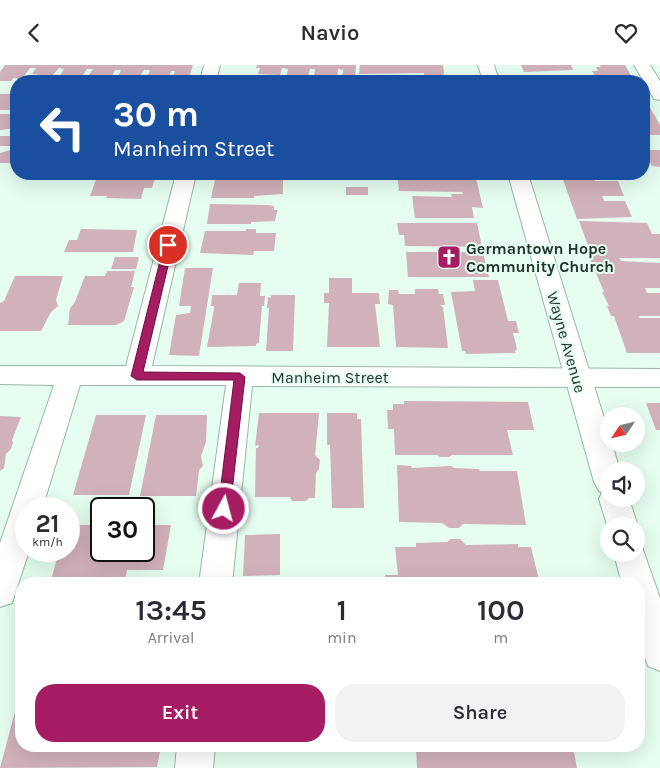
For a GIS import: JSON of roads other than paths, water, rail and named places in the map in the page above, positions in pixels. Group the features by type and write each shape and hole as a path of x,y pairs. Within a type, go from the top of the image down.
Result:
{"street":[{"path":"650,78 660,95"},
{"path":"137,376 185,180"},
{"name":"Wayne Avenue","path":"520,180 603,462"},
{"name":"Manheim Street","path":"0,375 660,377"},
{"path":"31,497 70,375"},
{"path":"216,577 240,377"},
{"path":"0,592 15,546"},
{"path":"632,562 637,577"},
{"path":"645,604 660,654"},
{"path":"194,768 195,752"}],"place":[{"name":"Germantown Hope Community Church","path":"449,257"}]}
